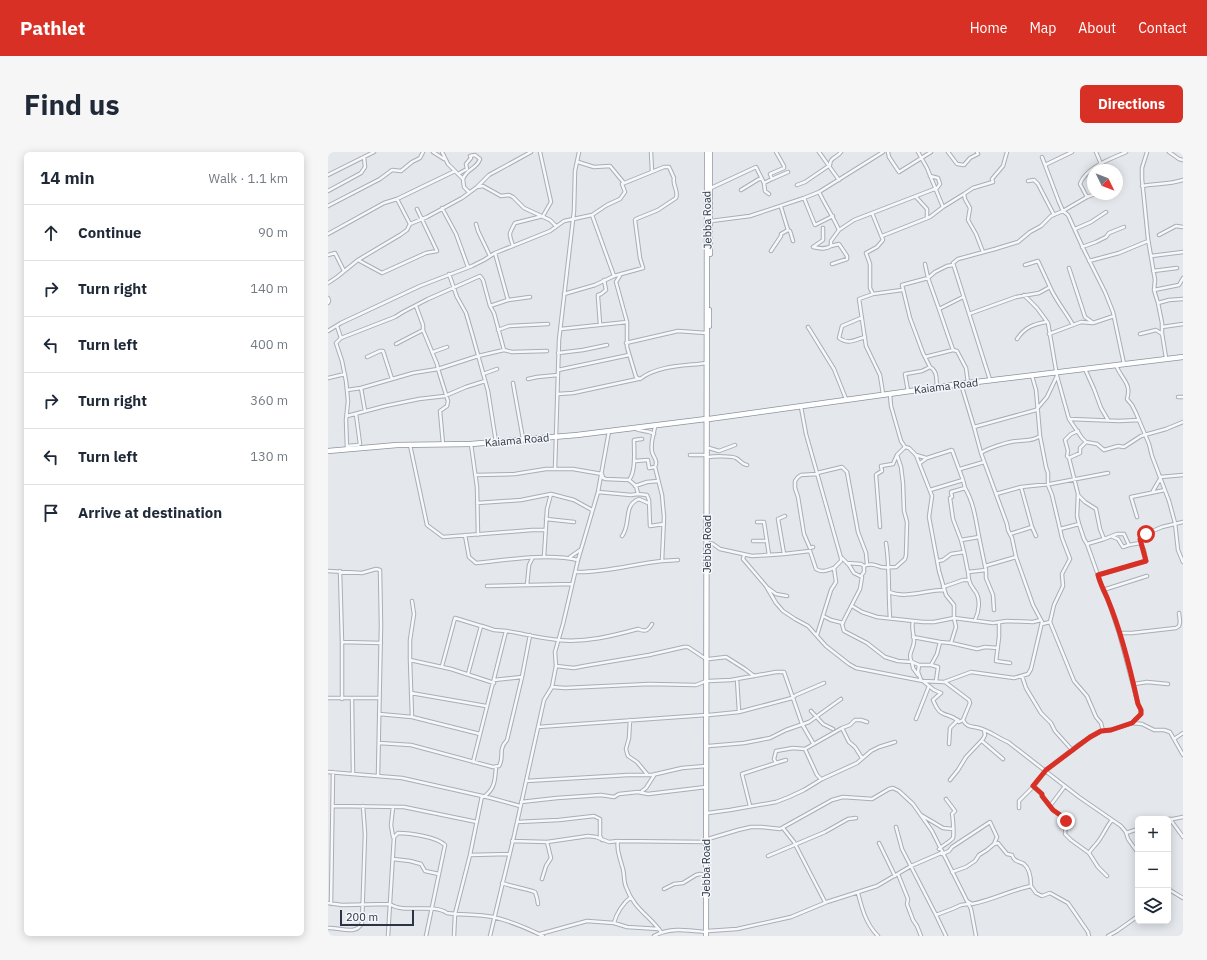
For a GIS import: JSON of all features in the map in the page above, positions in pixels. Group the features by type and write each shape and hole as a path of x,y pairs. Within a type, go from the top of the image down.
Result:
{"highway":[{"name":"Jebba Road","path":"707,152 706,333 709,448 708,659"},
{"name":"Jebba Road","path":"707,934 706,766 708,681 708,419 711,221 710,152"},
{"name":"Kaiama Road","path":"328,451 347,448 471,444 655,426 990,380 1056,374 1166,358 1183,357"},
{"name":"Jebba Road","path":"707,715 709,746 706,875 707,934"}],"street":[{"path":"328,174 374,152"},
{"path":"328,206 380,179 392,170 401,171 412,162 420,158 423,152"},
{"path":"433,152 445,159"},
{"path":"442,152 445,159 463,179"},
{"path":"328,283 358,260 400,236 407,230 410,224 422,219 469,192 477,187 489,175 508,166 531,152"},
{"path":"514,246 510,238 510,232 515,223 542,216 551,202 540,152"},
{"path":"555,469 558,353 579,152"},
{"path":"651,152 653,164 651,166 652,172"},
{"path":"772,179 770,174 784,168 776,152"},
{"path":"819,152 830,165 839,180"},
{"path":"797,185 830,165 832,158 839,155 841,152"},
{"path":"711,221 750,216 782,207 819,192 883,152"},
{"path":"888,152 889,157 899,172 931,152"},
{"path":"918,152 922,157 944,207"},
{"path":"948,152 957,164 964,165 970,158 978,154 977,152"},
{"path":"882,236 927,218 973,188 993,182 992,179 1003,166 1007,152"},
{"path":"1045,165 1072,152"},
{"path":"1096,152 1101,164 1124,152"},
{"path":"1147,152 1142,168 1142,186 1148,241 1155,280 1154,290 1158,303 1166,358"},
{"path":"1169,152 1183,160"},
{"path":"328,234 384,203 397,199 467,169 466,164 471,158 470,156 475,155 480,159 476,166 466,172 463,179 464,186 469,192"},
{"path":"328,191 361,173 365,167 364,157"},
{"path":"1042,157 1063,211 1068,215 1082,247 1105,292 1114,316 1124,364"},
{"path":"328,331 341,323 420,286 468,267 495,253 550,231 564,221 592,215 607,205 620,199 625,192 622,184 624,184 610,166 594,167 578,162"},
{"path":"564,294 620,274 644,268 640,258 635,222 636,218 658,210 675,199 677,196 677,191 673,180 674,178 671,169 669,167 664,167 624,184"},
{"path":"710,189 756,167 764,183 765,191 769,194"},
{"path":"764,183 788,172"},
{"path":"937,387 936,373 930,367 925,357 910,318 901,287 903,284 928,278 935,272 947,266 953,265 958,259 1018,242 1030,232 1041,226 1048,218 1087,197 1080,184 1087,172"},
{"path":"831,246 831,241 839,230 854,220 940,186 940,181 938,178 930,176"},
{"path":"741,190 759,179 762,179"},
{"path":"1142,186 1152,184 1157,186 1183,180"},
{"path":"1028,181 1036,181 1047,199 1054,215"},
{"path":"477,187 483,186 501,196 509,195 524,208 550,220 556,226"},
{"path":"819,192 833,216 839,230"},
{"path":"964,194 970,208 968,220 976,234 983,252"},
{"path":"916,196 927,209 927,218"},
{"path":"804,198 815,225 833,216"},
{"path":"397,199 410,224"},
{"path":"1068,215 1071,206"},
{"path":"782,207 788,230 790,231 793,240"},
{"path":"442,208 456,234 468,267"},
{"path":"358,260 382,272 426,253 437,251 417,209"},
{"path":"1075,229 1091,222 1106,212"},
{"path":"872,213 883,240 877,247 866,253 870,264 870,288 873,294"},
{"path":"592,215 614,276"},
{"path":"476,224 490,256"},
{"path":"1160,235 1176,226 1183,227"},
{"path":"1082,247 1096,242 1106,237 1109,233 1124,227"},
{"path":"823,228 823,240 813,247 822,249 839,244 847,256 847,259 832,264"},
{"path":"771,250 781,234 788,230"},
{"path":"1089,261 1119,253 1148,241"},
{"path":"1151,256 1183,252"},
{"path":"328,255 335,253 344,271"},
{"path":"495,253 508,300"},
{"path":"1024,265 1038,261 1050,287 1073,325"},
{"path":"925,264 928,278 953,350"},
{"path":"953,265 990,380"},
{"path":"1069,268 1085,317 1093,322"},
{"path":"1153,271 1177,268"},
{"path":"449,274 466,313 485,380 496,442"},
{"path":"620,274 616,282 627,322 626,343 636,377 638,379"},
{"path":"356,414 360,444 347,448 347,390 345,374 336,343 341,338 395,317 454,287 480,276 482,277 504,350"},
{"path":"1154,290 1179,285 1183,278"},
{"path":"600,324 598,295 606,290 604,280"},
{"path":"969,314 1024,295 1039,293 1050,287"},
{"path":"865,297 870,288"},
{"path":"883,394 880,375 866,346 859,299 873,294 902,290"},
{"path":"1024,295 1037,308 1046,322 1056,374 1069,419 1086,442 1097,444 1104,450 1124,446 1145,436 1183,422"},
{"path":"490,306 508,300 530,296"},
{"path":"939,309 963,297"},
{"path":"328,298 328,303"},
{"path":"1158,303 1183,298"},
{"path":"416,306 423,325 423,330 437,364 448,404 441,409 440,412 443,445"},
{"path":"1049,334 1081,322 1093,322 1114,316"},
{"path":"1081,322 1085,317"},
{"path":"862,318 842,326 839,338 849,343 864,337"},
{"path":"561,328 627,322"},
{"path":"1018,339 1021,332 1031,326 1046,322"},
{"path":"498,330 510,326 548,324"},
{"path":"1162,327 1183,324"},
{"path":"337,326 341,338"},
{"path":"808,326 834,369 846,400"},
{"path":"396,344 423,330"},
{"path":"1140,334 1156,330 1162,334"},
{"path":"626,343 678,331 706,333"},
{"path":"558,353 607,345"},
{"path":"433,352 447,347"},
{"path":"347,390 438,369 478,356 504,350 512,352 547,351"},
{"path":"925,357 953,350 957,351 968,373 968,383"},
{"path":"367,357 383,351 392,379"},
{"path":"558,370 629,355"},
{"path":"558,394 573,393 640,379 648,374 667,368 707,363"},
{"path":"1116,365 1126,382 1129,392 1127,400 1132,405 1139,420 1165,490 1175,522 1178,550 1183,562"},
{"path":"908,391 905,374 922,371 930,367"},
{"path":"483,374 497,369"},
{"path":"1084,369 1101,408 1108,420"},
{"path":"328,378 345,374"},
{"path":"974,427 1037,408 1047,397 1056,374"},
{"path":"528,379 558,375"},
{"path":"1032,375 1036,390 1040,436 1048,472 1048,485 1052,495 1062,538 1070,559 1062,574 1062,586 1054,605 1050,622 1074,681 1088,696 1096,717 1101,723 1103,731"},
{"path":"347,416 419,399 446,396 485,380"},
{"path":"513,383 523,439"},
{"path":"744,555 743,559 766,586 783,611 808,626 826,646 856,668 922,680 944,682 971,672 1014,678 1028,674 1031,669 1042,624 1033,605 1016,557 1010,534 981,453 961,384"},
{"path":"361,388 365,411"},
{"path":"890,394 891,406 901,441 905,447 909,448 916,455 930,490 932,500 929,517 938,561 946,595 954,605 956,627 951,643"},
{"path":"1178,397 1183,397"},
{"path":"800,406 817,474 841,558 854,572 862,577 860,589 843,623 844,631 867,643 885,657 898,661 912,662 919,665 938,666 936,681"},
{"path":"1132,420 1136,413"},
{"path":"1069,419 1139,420"},
{"path":"655,426 654,435 652,438 652,452 656,461 655,467 662,495 664,517 662,561"},
{"path":"634,428 636,430 651,432 654,435"},
{"path":"490,936 544,700 552,687 556,666 555,652 578,560 598,492 609,431"},
{"path":"1078,431 1071,434 1065,440 1068,451 1067,456 1069,458 1078,494 1077,516 1119,633 1134,684 1138,704 1141,710 1141,714 1132,723"},
{"path":"981,453 986,449 1012,442 1031,440 1040,436"},
{"path":"629,480 632,476 635,461 634,440 642,440"},
{"path":"1069,458 1080,453 1080,448 1086,442"},
{"path":"471,444 476,476 478,535"},
{"path":"410,445 428,525 443,537 545,530"},
{"path":"709,448 718,451 736,445"},
{"path":"880,527 876,475 882,471 881,466 893,464 897,455 905,447"},
{"path":"920,463 926,458 952,450 974,511 986,568 986,578 992,595 994,610"},
{"path":"690,455 736,458 743,464 747,465"},
{"path":"846,563 896,567 905,559 906,522 902,467 897,455"},
{"path":"916,455 926,458"},
{"path":"635,461 648,460 649,468 655,467"},
{"path":"960,470 984,462"},
{"path":"814,548 810,548 804,534 795,481 801,475 817,474 842,467 848,472 858,532 866,553 864,572 860,576"},
{"path":"476,476 515,474 555,469 573,469 602,474 603,478 606,479 629,480 635,486 638,494"},
{"path":"996,494 1021,487 1048,485 1108,473"},
{"path":"1160,478 1183,475"},
{"path":"1153,491 1160,478"},
{"path":"930,490 963,480"},
{"path":"635,486 647,482 658,481"},
{"path":"1021,487 1036,536"},
{"path":"965,488 951,492 952,496 950,498 954,519 964,552 970,586 976,592 979,605 979,613 975,620"},
{"path":"1137,517 1132,497 1153,491 1165,490"},
{"path":"598,492 647,495 650,526 664,524"},
{"path":"477,504 521,500 551,494 565,496 592,510"},
{"path":"544,557 546,519 551,494"},
{"path":"1078,494 1085,502 1096,509 1100,529 1104,538"},
{"path":"622,536 626,528 631,506 639,499 649,504"},
{"path":"784,554 778,519 785,516"},
{"path":"546,519 574,522"},
{"path":"757,522 764,522 769,555"},
{"path":"1098,575 1146,561 1144,550 1140,543 1141,536 1175,522 1183,522"},
{"path":"1060,529 1079,524"},
{"path":"1010,534 1032,527"},
{"path":"1087,544 1104,538 1124,534 1129,545"},
{"path":"465,536 469,557 476,562 544,557 569,558 578,560"},
{"path":"1112,536 1118,539 1123,547 1140,543"},
{"path":"961,540 979,538"},
{"path":"753,541 767,541"},
{"path":"709,543 720,549 744,555 769,555 810,551 816,569 822,572 834,568 839,564 841,558"},
{"path":"886,543 890,575 890,618"},
{"path":"569,558 581,550"},
{"path":"938,561 943,560 951,554 964,552"},
{"path":"968,572 986,568 1016,557"},
{"path":"527,585 529,565 532,558"},
{"path":"575,572 604,571 641,562 678,560"},
{"path":"817,635 831,590 836,582 834,568"},
{"path":"328,571 362,573 376,569 380,570 381,643 378,776"},
{"path":"340,571 342,699"},
{"path":"1103,590 1147,576"},
{"path":"889,592 896,595 905,595 944,589 963,580 969,580"},
{"path":"487,586 572,584"},
{"path":"766,586 776,594 787,596"},
{"path":"773,597 774,592"},
{"path":"412,601 414,608 410,640 412,717"},
{"path":"852,606 869,614 883,618 913,621 934,622 954,618 975,620 984,623 1007,621 1033,622 1041,620"},
{"path":"1119,633 1176,628 1179,626 1180,622 1179,613"},
{"path":"823,616 843,623"},
{"path":"442,666 455,618 494,630 558,640 600,639 638,629 644,631 647,630 652,624"},
{"path":"913,621 912,627 914,641 910,654 913,668 922,680 941,693 933,700 938,709 943,714 954,717 959,722 963,720"},
{"path":"999,622 996,661 1010,663"},
{"path":"1042,624 1050,622"},
{"path":"468,674 481,626"},
{"path":"473,762 506,631"},
{"path":"379,743 411,745 496,767 501,764 502,746 507,740 530,635"},
{"path":"913,637 977,649 985,647 998,648"},
{"path":"342,642 381,643"},
{"path":"931,665 940,642"},
{"path":"556,666 579,667 649,655 684,647 708,659 726,657 745,669 754,677"},
{"path":"410,660 442,666 494,681 522,677"},
{"path":"918,675 919,665"},
{"path":"552,687 565,688 649,684 696,685 708,681 754,677 776,672 784,672 802,724 813,743"},
{"path":"1022,676 1026,688 1041,713 1051,723 1055,731 1072,750"},
{"path":"737,679 739,712"},
{"path":"944,682 970,700 963,720"},
{"path":"1134,684 1147,682 1168,684"},
{"path":"538,727 739,712 792,698 824,683"},
{"path":"916,719 929,686"},
{"path":"411,693 486,706"},
{"path":"328,698 379,698"},
{"path":"352,699 354,774"},
{"path":"709,746 744,743 770,738 776,734 816,718 841,699"},
{"path":"406,716 412,711"},
{"path":"811,711 823,724 833,729"},
{"path":"379,714 412,717 480,734"},
{"path":"630,720 629,738 626,749 627,753 628,756 637,762 647,774"},
{"path":"776,763 774,759 776,751 793,748 805,749 813,743 850,725 855,720 867,722"},
{"path":"949,744 950,728 958,720"},
{"path":"963,720 968,726 984,729 1008,742 1079,797 1121,826 1137,852"},
{"path":"1019,808 1018,801 1046,770 1090,737 1103,731 1132,723 1142,724 1154,730 1164,730 1170,732 1183,755"},
{"path":"842,728 849,742 855,747 862,758"},
{"path":"950,780 966,757 982,741 985,735 984,729"},
{"path":"1174,739 1183,733"},
{"path":"982,741 1003,759"},
{"path":"708,813 776,802 804,790 821,779 857,763 879,747 895,742"},
{"path":"805,749 821,779"},
{"path":"750,806 742,774 786,760"},
{"path":"526,780 656,774 682,768 706,766"},
{"path":"454,936 455,914 477,822 484,796 492,790 494,786 496,767"},
{"path":"328,772 402,778 484,796 520,806"},
{"path":"333,772 334,806 330,903 342,905 390,904 396,907 432,909 455,914 494,917 540,935 587,921 614,923 627,927 660,930 687,930 707,934 738,929 791,917 825,902 877,886 911,866 950,851 952,847 990,822 997,837 994,844 988,850 979,855 975,862 952,872"},
{"path":"642,792 656,774"},
{"path":"521,802 600,795 614,797 619,794 642,792 648,794 706,786"},
{"path":"1033,786 1042,794 1053,810 1066,819 1065,834 1067,837 1089,853 1098,867 1107,876"},
{"path":"1050,806 1065,786"},
{"path":"512,841 547,842 588,836 596,837 609,842 667,843 707,840 751,827 761,826 777,829 783,828 832,800 842,797 872,799 893,788 899,791 913,804 932,831 939,849 971,910 976,936"},
{"path":"939,849 954,836 954,822 952,814 955,811 946,799"},
{"path":"334,806 404,808 477,822"},
{"path":"328,928 354,931 358,929 362,923 364,834 362,806"},
{"path":"388,936 394,837 391,825 393,807"},
{"path":"920,815 943,828 953,829"},
{"path":"517,822 559,820 594,816 600,820 600,836 603,840"},
{"path":"1171,818 1183,817"},
{"path":"768,856 825,832 848,819 856,818"},
{"path":"1171,819 1183,837"},
{"path":"1089,853 1091,848 1098,842 1112,820"},
{"path":"896,827 902,849 946,936"},
{"path":"783,828 796,844 825,902"},
{"path":"1126,833 1135,830"},
{"path":"394,837 398,833 410,834 431,838 444,844 426,936"},
{"path":"618,841 618,856 623,868 623,880 631,897 641,911 660,930"},
{"path":"542,880 546,866 551,858 547,842"},
{"path":"879,843 908,899 913,920 921,936"},
{"path":"994,844 998,843 1008,854 1012,855 1016,862 1023,864 1031,877 1031,886 1036,893 1042,896 1050,893 1068,902 1088,932 1089,936"},
{"path":"470,855 509,854"},
{"path":"393,859 421,864 425,870 439,874"},
{"path":"664,889 674,884 683,883 696,875 706,875"},
{"path":"502,883 535,892 538,898 538,904"},
{"path":"936,915 967,902 972,904 984,902 1014,890 1031,886"},
{"path":"1171,892 1182,898 1183,893"},
{"path":"858,893 863,913 873,931 878,936"},
{"path":"614,923 618,912 631,897"},
{"path":"1108,936 1135,918"},
{"path":"654,936 660,930"}],"route":[{"path":"1066,821 1066,819 1053,810 1042,794 1033,786 1040,780 1046,770 1090,737 1101,731 1111,730 1132,723 1141,714 1119,633 1108,600 1101,587 1098,575 1146,561 1147,560 1140,543 1140,539 1141,536 1146,534"}]}
